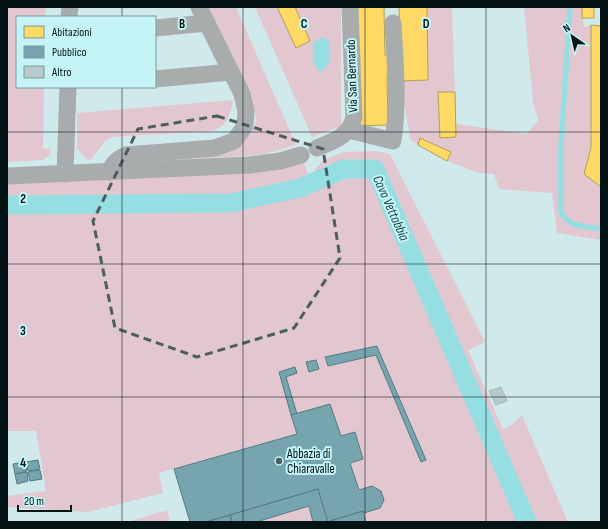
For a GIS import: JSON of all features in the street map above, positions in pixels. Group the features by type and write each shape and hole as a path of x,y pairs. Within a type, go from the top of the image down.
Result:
{"street":[{"path":"110,172 111,167 117,159 126,155 215,148 234,141 245,126 246,111 242,94 199,7"},
{"name":"Via San Bernardo","path":"317,148 343,136 349,130 354,117 350,7"},
{"path":"156,28 207,23"},
{"path":"349,130 393,141 396,120 396,96 393,23"},
{"path":"156,79 230,72"},
{"path":"65,174 70,88"},
{"path":"7,176 250,165 280,161 301,155"}],"highlighted area":[{"path":"217,116 323,149 340,258 294,328 197,357 115,328 93,221 138,129"}],"shaded area":[{"path":"7,7 46,7 45,16 16,16 16,88 44,88 43,149 50,148 50,155 43,160 7,162"},
{"path":"207,7 236,7 296,145 261,155 128,163 243,140 253,129 256,120 255,111 236,64"},
{"path":"255,7 277,7 296,48 310,41 295,7 341,7 341,126 312,137"},
{"path":"427,7 452,7 455,92 438,92 440,138 456,137 456,124 527,134 538,120 533,102 524,7 582,7 584,27 591,25 591,148 584,174 601,187 601,240 557,233 552,193 499,189 494,174 479,173 447,161 450,152 420,139 418,145 410,139 401,81 428,80"},
{"path":"233,100 228,119 222,126 213,131 112,137 105,141 91,160 86,159 77,148 77,113"},
{"path":"376,151 390,154 485,342 468,350 503,429 513,424 522,415 568,522 366,522 364,513 380,508 384,500 381,491 372,486 359,490 350,463 363,459 355,432 341,436 330,404 297,434 159,473 163,493 88,512 7,507 7,496 46,491 36,431 7,431 7,184 303,160 309,177 323,160 344,152","holes":["377,346 426,460 421,462 376,355 329,366 325,357"]},
{"path":"309,506 313,522 256,522"},
{"path":"167,510 170,522 127,522"}],"water":[{"path":"322,37 330,42 330,62 320,73 313,62 313,43"}],"building: Abitazioni":[{"path":"277,7 295,7 310,41 296,48"},
{"path":"356,7 384,7 385,55 393,55 393,74 387,74 388,125 359,126"},
{"path":"399,7 427,7 428,80 401,81"},
{"path":"582,7 594,7 594,18 582,18"},
{"path":"591,25 601,26 601,187 584,174 591,148"},
{"path":"438,92 455,92 456,137 440,138"},
{"path":"420,138 451,152 447,161 418,145"}],"building: Pubblico":[{"path":"377,346 426,460 421,462 376,355 328,366 325,357"},
{"path":"316,360 319,369 309,372 306,362"},
{"path":"295,367 297,373 286,377 297,414 291,415 279,372"},
{"name":"Abbazia di Chiaravalle","path":"330,404 341,436 355,432 363,459 350,463 359,490 372,486 381,491 384,500 380,508 364,513 363,511 327,522 318,489 206,522 190,522 174,469 297,434 291,415"},
{"path":"38,460 40,469 28,471 26,462"},
{"path":"25,462 27,471 15,474 13,464"},
{"path":"40,470 42,479 30,481 28,472"},
{"path":"27,472 28,481 17,484 15,474"},
{"path":"318,489 328,522 313,522 309,506 256,522 232,522 230,515"},
{"path":"363,511 366,522 327,522"},
{"path":"230,515 232,522 206,522"}],"building: Altro":[{"path":"501,387 507,401 496,405 489,391"}],"waterway":[{"path":"570,7 561,146 561,212 564,217 573,224 601,229"},
{"name":"Cavo Vettabbia","path":"7,205 230,203 300,188 344,169 375,169 527,522"}],"place":[{"name":"Abbazia di Chiaravalle","path":"279,461"}]}
